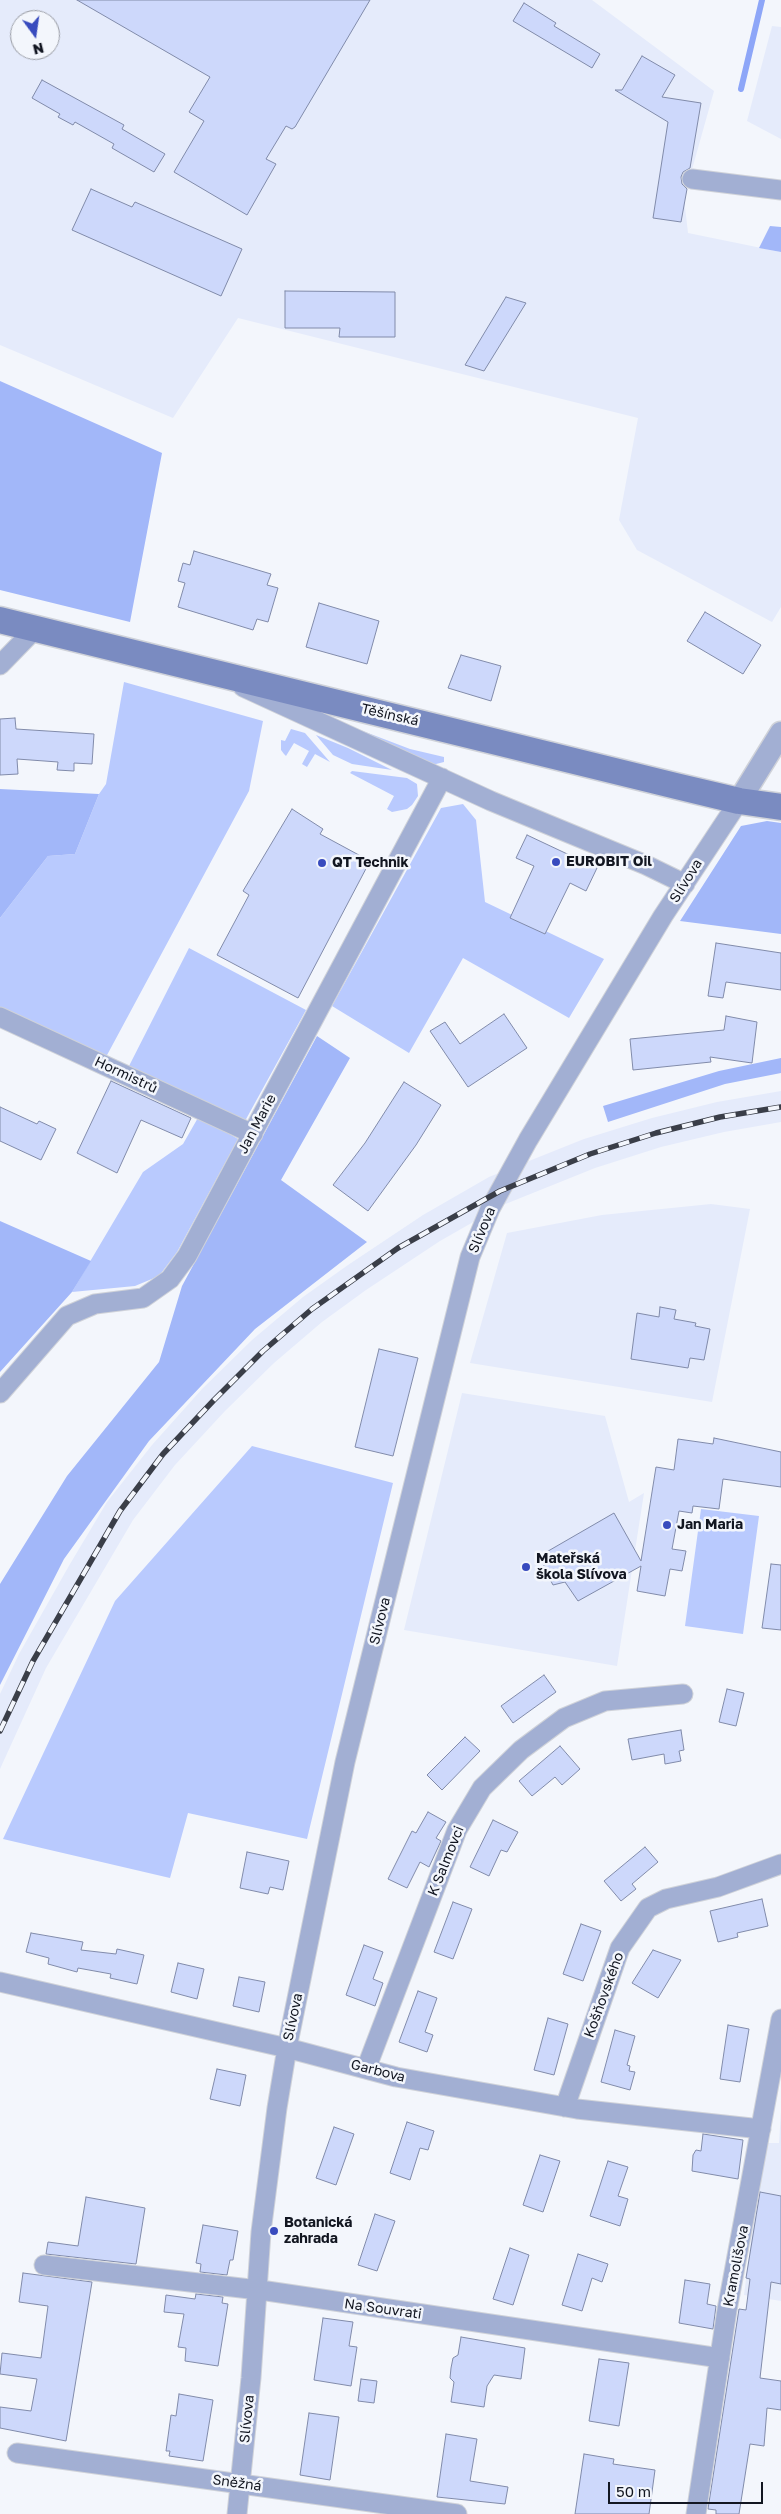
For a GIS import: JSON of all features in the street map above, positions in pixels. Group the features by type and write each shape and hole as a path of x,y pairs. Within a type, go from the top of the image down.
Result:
{"main road":[{"name":"Těšínská","path":"0,620 739,800 781,807"}],"street":[{"path":"692,178 781,190"},
{"path":"0,666 36,628"},
{"path":"217,674 272,702 491,801 646,865 685,884"},
{"path":"739,800 781,733"},
{"name":"Jan Marie","path":"0,1393 67,1316 95,1304 143,1298 170,1280 187,1256 442,778"},
{"name":"Slívova","path":"237,2514 266,2195 287,2048 345,1762 470,1257 484,1221 514,1165 685,884 739,800"},
{"name":"Hormistrů","path":"0,1017 252,1134"},
{"name":"K Salmovci","path":"366,2069 456,1830 482,1788 521,1750 564,1718 605,1701 683,1694"},
{"name":"Košňovského","path":"565,2107 620,1948 648,1908 666,1899 718,1887 781,1864"},
{"name":"Garbova","path":"0,1982 287,2048 396,2077 565,2107 761,2129"},
{"name":"Kramolišova","path":"696,2514 720,2358 781,2019"},
{"name":"Na Souvrati","path":"44,2266 258,2290 720,2358"},
{"name":"Sněžná","path":"17,2453 457,2514"}],"shaded area":[{"path":"0,0 592,0 714,91 684,198 688,233 781,252 781,607 772,622 637,550 619,520 638,418 238,318 173,418 0,345"},
{"path":"772,26 781,27 781,139 747,121"},
{"path":"770,226 781,227 781,252 759,248"},
{"path":"0,381 162,453 130,622 0,590"},
{"path":"124,682 263,721 249,791 106,1057 0,1007 0,918 48,856 75,854 99,794 106,784"},
{"path":"355,728 410,749 444,757 444,762 428,766"},
{"path":"291,729 305,733 330,762 315,754 307,767 302,764 309,751 294,743 286,756 281,750 281,740 285,741"},
{"path":"316,735 348,748 392,770 352,764 333,755"},
{"path":"352,771 407,778 417,784 418,796 407,809 392,812 387,809 394,796 350,773"},
{"path":"0,789 99,794 75,854 48,856 0,918"},
{"path":"463,804 476,820 485,902 604,959 569,1018 463,958 409,1053 332,1006 441,808"},
{"path":"767,821 781,823 781,934 680,921 741,826"},
{"path":"189,948 306,1010 245,1121 129,1066"},
{"path":"317,1036 350,1058 281,1180 367,1242 255,1329 149,1441 64,1559 0,1685 0,1584 67,1476 159,1362 182,1286"},
{"path":"781,1058 781,1073 725,1084 608,1122 603,1106 719,1071"},
{"path":"781,1091 781,1122 724,1132 661,1147 595,1168 503,1205 440,1241 366,1290 322,1322 274,1363 225,1411 175,1465 133,1520 46,1668 0,1769 0,1694 19,1654 70,1564 107,1502 152,1445 202,1389 252,1340 303,1297 348,1265 423,1215 489,1177 584,1139 652,1118 717,1102"},
{"path":"199,1116 238,1139 177,1252 159,1276 135,1286 72,1292 143,1172 183,1144"},
{"path":"711,1204 750,1209 712,1402 470,1363 507,1233 602,1215"},
{"path":"0,1221 91,1261 72,1292 0,1372"},
{"name":"Mateřská škola Slívova","path":"462,1393 605,1416 629,1502 644,1493 617,1666 404,1630"},
{"path":"252,1446 393,1483 307,1839 188,1813 170,1878 3,1839 115,1601"},
{"path":"701,1509 759,1516 743,1634 685,1626"},
{"path":"781,2112 781,2301 744,2295 757,2192 767,2143 779,2143"}],"building":[{"path":"77,0 370,0 295,127 292,129 286,126 266,159 276,164 247,215 174,172 204,121 189,112 210,77"},
{"path":"524,3 556,23 554,26 600,54 592,68 513,21"},
{"path":"642,56 675,75 662,97 701,103 690,168 683,172 681,177 682,184 687,189 681,222 653,218 668,122 615,90 622,90"},
{"path":"42,80 124,125 122,129 165,154 154,172 112,148 114,144 75,122 73,125 58,117 60,114 32,98"},
{"path":"91,189 132,207 135,202 242,249 221,296 72,230"},
{"path":"285,291 395,292 395,337 339,337 340,328 285,328"},
{"path":"506,297 526,303 484,371 465,365"},
{"path":"194,551 271,574 267,585 278,588 268,622 257,619 253,630 178,607 185,583 178,581 183,563 190,565"},
{"path":"319,603 379,621 367,664 306,647"},
{"path":"705,612 761,645 743,674 687,641"},
{"path":"461,655 501,666 491,701 448,688"},
{"path":"15,718 16,729 94,734 92,764 74,763 74,771 57,770 58,762 17,759 18,774 0,775 0,719"},
{"path":"292,809 323,829 320,834 370,861 298,998 217,955 249,895 243,891"},
{"path":"527,835 597,868 586,891 570,883 545,934 510,918 534,866 516,858"},
{"path":"716,943 781,953 781,990 726,982 723,998 708,996"},
{"path":"504,1014 527,1048 468,1087 430,1031 445,1022 460,1044"},
{"path":"726,1016 757,1022 752,1063 710,1057 711,1062 633,1070 630,1039 724,1030"},
{"path":"111,1081 191,1118 182,1138 141,1120 117,1173 77,1153"},
{"path":"404,1082 441,1105 416,1145 368,1211 333,1185 365,1143"},
{"path":"0,1107 37,1124 39,1121 56,1129 41,1160 0,1141"},
{"path":"660,1307 676,1310 674,1319 696,1323 695,1326 710,1329 704,1360 690,1358 688,1368 631,1359 637,1313 659,1317"},
{"path":"379,1349 418,1358 393,1456 355,1447"},
{"path":"714,1438 781,1452 781,1487 723,1479 719,1509 693,1506 692,1513 679,1511 672,1549 686,1551 682,1571 670,1569 665,1596 637,1591 641,1566 578,1601 565,1582 553,1585 543,1566 548,1563 543,1554 614,1513 641,1561 656,1467 674,1470 678,1439 713,1444"},
{"path":"771,1564 781,1565 781,1630 762,1628"},
{"path":"544,1675 556,1692 513,1723 501,1706"},
{"path":"727,1689 744,1693 736,1726 719,1722"},
{"path":"681,1730 684,1750 679,1751 681,1761 665,1764 664,1754 632,1760 628,1739"},
{"path":"465,1737 480,1751 442,1790 427,1775"},
{"path":"560,1746 580,1769 562,1785 555,1777 532,1796 519,1781"},
{"path":"428,1812 446,1822 436,1838 441,1841 429,1867 420,1862 407,1888 388,1879 412,1831 416,1833"},
{"path":"493,1820 518,1832 507,1852 501,1850 489,1876 470,1867"},
{"path":"645,1847 658,1862 632,1884 636,1889 621,1901 604,1881"},
{"path":"247,1852 289,1861 283,1890 270,1887 268,1894 240,1888"},
{"path":"762,1899 768,1926 737,1933 738,1937 718,1942 710,1911"},
{"path":"453,1902 472,1909 453,1959 434,1952"},
{"path":"581,1924 601,1931 583,1981 563,1974"},
{"path":"31,1933 83,1942 81,1950 116,1954 117,1949 144,1955 137,1984 110,1978 111,1974 78,1968 77,1972 48,1964 49,1958 26,1952"},
{"path":"364,1945 383,1952 373,1979 383,1983 375,2006 346,1995"},
{"path":"653,1950 681,1960 658,1998 632,1983"},
{"path":"178,1963 204,1969 197,1999 171,1992"},
{"path":"239,1977 265,1982 259,2012 233,2006"},
{"path":"418,1991 437,1998 425,2032 433,2035 427,2052 399,2042"},
{"path":"548,2018 568,2024 554,2075 534,2070"},
{"path":"728,2025 749,2029 740,2082 720,2079"},
{"path":"615,2030 635,2036 627,2065 630,2066 629,2071 635,2072 630,2090 601,2082"},
{"path":"217,2069 246,2075 240,2106 210,2099"},
{"path":"407,2122 434,2131 428,2150 420,2148 410,2180 390,2173"},
{"path":"334,2127 354,2134 336,2185 316,2178"},
{"path":"703,2134 743,2140 738,2179 692,2171 693,2155 696,2150 701,2151"},
{"path":"540,2155 560,2161 543,2212 523,2205"},
{"path":"608,2161 628,2167 618,2196 628,2199 620,2226 590,2216"},
{"path":"760,2192 781,2196 781,2284 771,2282 760,2378 781,2381 781,2410 767,2408 764,2446 750,2444 739,2514 716,2514 716,2510 708,2509 739,2309 746,2310 750,2279 746,2278"},
{"path":"86,2197 145,2208 136,2264 46,2254 48,2242 78,2246"},
{"path":"375,2214 395,2221 377,2271 358,2265"},
{"path":"203,2225 238,2231 233,2260 230,2260 227,2275 200,2272 201,2264 196,2263"},
{"path":"510,2248 529,2255 513,2305 493,2299"},
{"path":"578,2254 608,2264 602,2282 592,2278 582,2311 562,2305"},
{"path":"23,2273 92,2282 66,2441 0,2428 0,2407 31,2411 37,2379 0,2374 2,2353 41,2358 48,2306 19,2302"},
{"path":"685,2280 710,2284 707,2304 716,2306 713,2329 679,2323"},
{"path":"196,2294 223,2297 222,2303 228,2304 218,2366 185,2361 186,2348 178,2347 184,2314 164,2312 166,2295 195,2299"},
{"path":"323,2318 353,2322 349,2346 357,2347 351,2386 314,2380"},
{"path":"461,2337 525,2348 521,2379 494,2375 487,2386 484,2407 451,2402 454,2382 450,2378 451,2368 453,2358 458,2355"},
{"path":"599,2359 629,2363 619,2426 589,2421"},
{"path":"361,2379 377,2381 374,2403 358,2401"},
{"path":"179,2394 213,2400 203,2461 169,2456 170,2451 166,2451 171,2415 176,2416"},
{"path":"309,2413 339,2417 330,2480 300,2475"},
{"path":"446,2434 477,2439 470,2481 508,2487 505,2504 437,2497"},
{"path":"584,2454 614,2459 613,2464 655,2470 649,2514 575,2514"}],"waterway":[{"path":"741,89 762,0"}],"railway":[{"path":"0,1731 33,1661 120,1511 163,1454 214,1400 263,1351 312,1309 398,1248 500,1191 590,1154 656,1133 720,1117 781,1107"}],"place":[{"name":"EUROBIT Oil","path":"556,862"},
{"name":"QT Technik","path":"322,863"},
{"name":"Jan Maria","path":"667,1525"},
{"name":"Mateřská škola Slívova","path":"526,1567"},
{"name":"Botanická zahrada","path":"274,2231"}]}
